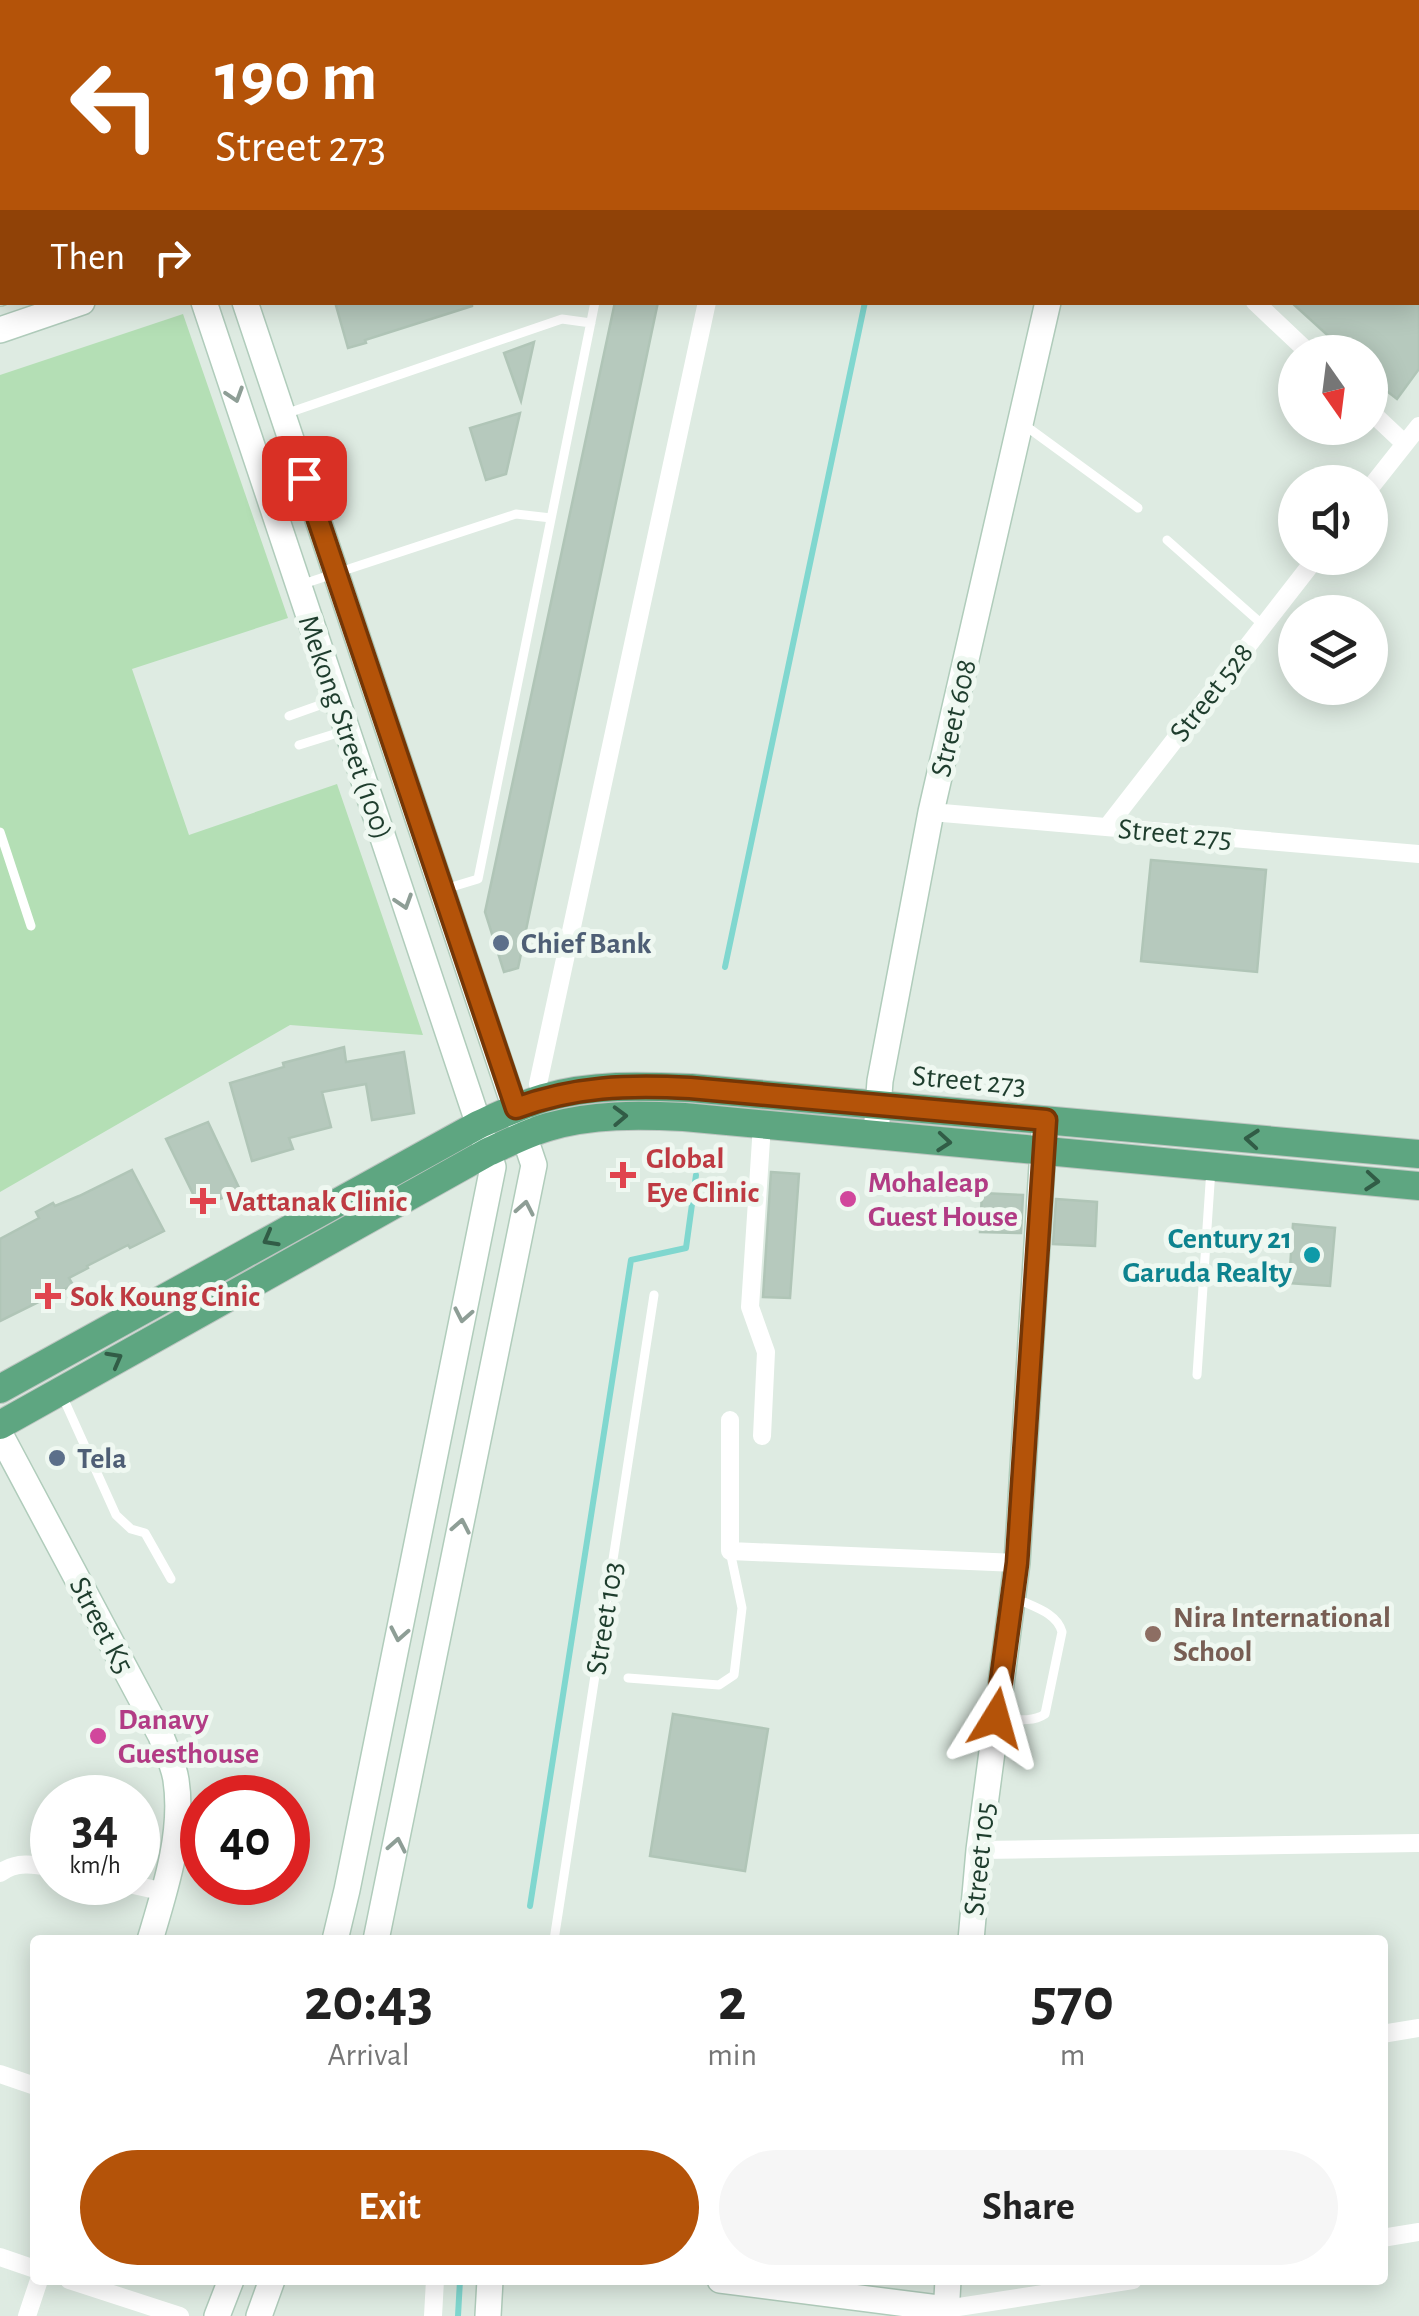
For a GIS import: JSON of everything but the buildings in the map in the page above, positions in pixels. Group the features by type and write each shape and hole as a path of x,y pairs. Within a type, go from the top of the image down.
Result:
{"main road":[{"name":"Street 273","path":"533,1117 596,1088 640,1086 1419,1154"},
{"path":"0,1424 488,1152 533,1117"},
{"path":"0,1389 478,1124 533,1117 684,1117 1419,1186"},
{"path":"1300,1175 1304,1144"}],"street":[{"path":"0,330 73,305"},
{"name":"Mekong Street (100)","path":"205,305 488,1152"},
{"name":"Mekong Street (100)","path":"246,305 443,890 533,1117 534,1165 377,1935"},
{"path":"533,1117 706,305"},
{"name":"Street 608","path":"875,1136 884,1062 932,812 1047,305"},
{"path":"1258,305 1290,335"},
{"path":"1387,465 1419,426"},
{"path":"1388,428 1404,443"},
{"name":"Street 528","path":"1107,828 1303,575"},
{"name":"Street 275","path":"932,812 1419,854"},
{"name":"Street 105","path":"970,1935 978,1850 1017,1563 1046,1120"},
{"path":"762,1125 750,1307 766,1352 762,1436"},
{"path":"335,1935 494,1166 488,1152"},
{"path":"730,1420 730,1550 1017,1563"},
{"name":"Street K5","path":"0,1434 147,1709 176,1778 177,1819 165,1892 152,1935"},
{"path":"978,1850 1419,1843"},
{"path":"0,1873 30,1863"},
{"path":"160,1891 165,1892"},
{"path":"1388,2033 1419,2028"},
{"path":"0,2074 30,2084"},
{"path":"1388,2237 1419,2232"},
{"path":"0,2258 30,2267"},
{"path":"27,2316 37,2285"},
{"path":"84,2285 180,2316"},
{"path":"218,2316 228,2285"},
{"path":"259,2316 270,2285"},
{"path":"433,2316 435,2285"},
{"path":"488,2316 490,2285"},
{"path":"754,2285 946,2313 1106,2285"},
{"path":"946,2313 948,2285"}],"lane":[{"path":"443,890 478,878 594,305"},
{"path":"283,414 562,319 591,323"},
{"path":"1021,422 1138,508"},
{"path":"298,586 516,514 551,518"},
{"path":"1167,540 1264,625"},
{"path":"289,716 336,699"},
{"path":"300,746 347,730"},
{"path":"0,832 31,926"},
{"path":"1197,1376 1211,1167"},
{"name":"Street 103","path":"555,1935 654,1295"},
{"path":"60,1390 116,1515 131,1529 144,1533 172,1579"},
{"path":"628,1678 719,1685 734,1675 742,1608 730,1550"},
{"path":"996,1718 1030,1720 1044,1714 1062,1632 1055,1618 1012,1597"}],"green space":[{"path":"183,314 288,618 132,669 189,835 337,784 423,1035 290,1025 0,1192 0,375"}],"waterway":[{"path":"725,967 864,305"},
{"path":"530,1906 631,1260 686,1248 696,1175"},
{"path":"458,2316 460,2285"}],"place":[{"name":"Chief Bank","path":"501,943"},
{"name":"Global Eye Clinic","path":"623,1175"},
{"name":"Mohaleap Guest House","path":"848,1199"},
{"name":"Vattanak Clinic","path":"203,1201"},
{"name":"Century 21 Garuda Realty","path":"1312,1255"},
{"name":"Sok Koung Cinic","path":"48,1296"},
{"name":"Tela","path":"57,1458"},
{"name":"Nira International School","path":"1153,1634"},
{"name":"Danavy Guesthouse","path":"98,1736"}],"route":[{"path":"304,478 516,1108 578,1091 640,1086 1046,1120 1017,1563 996,1718"}]}
